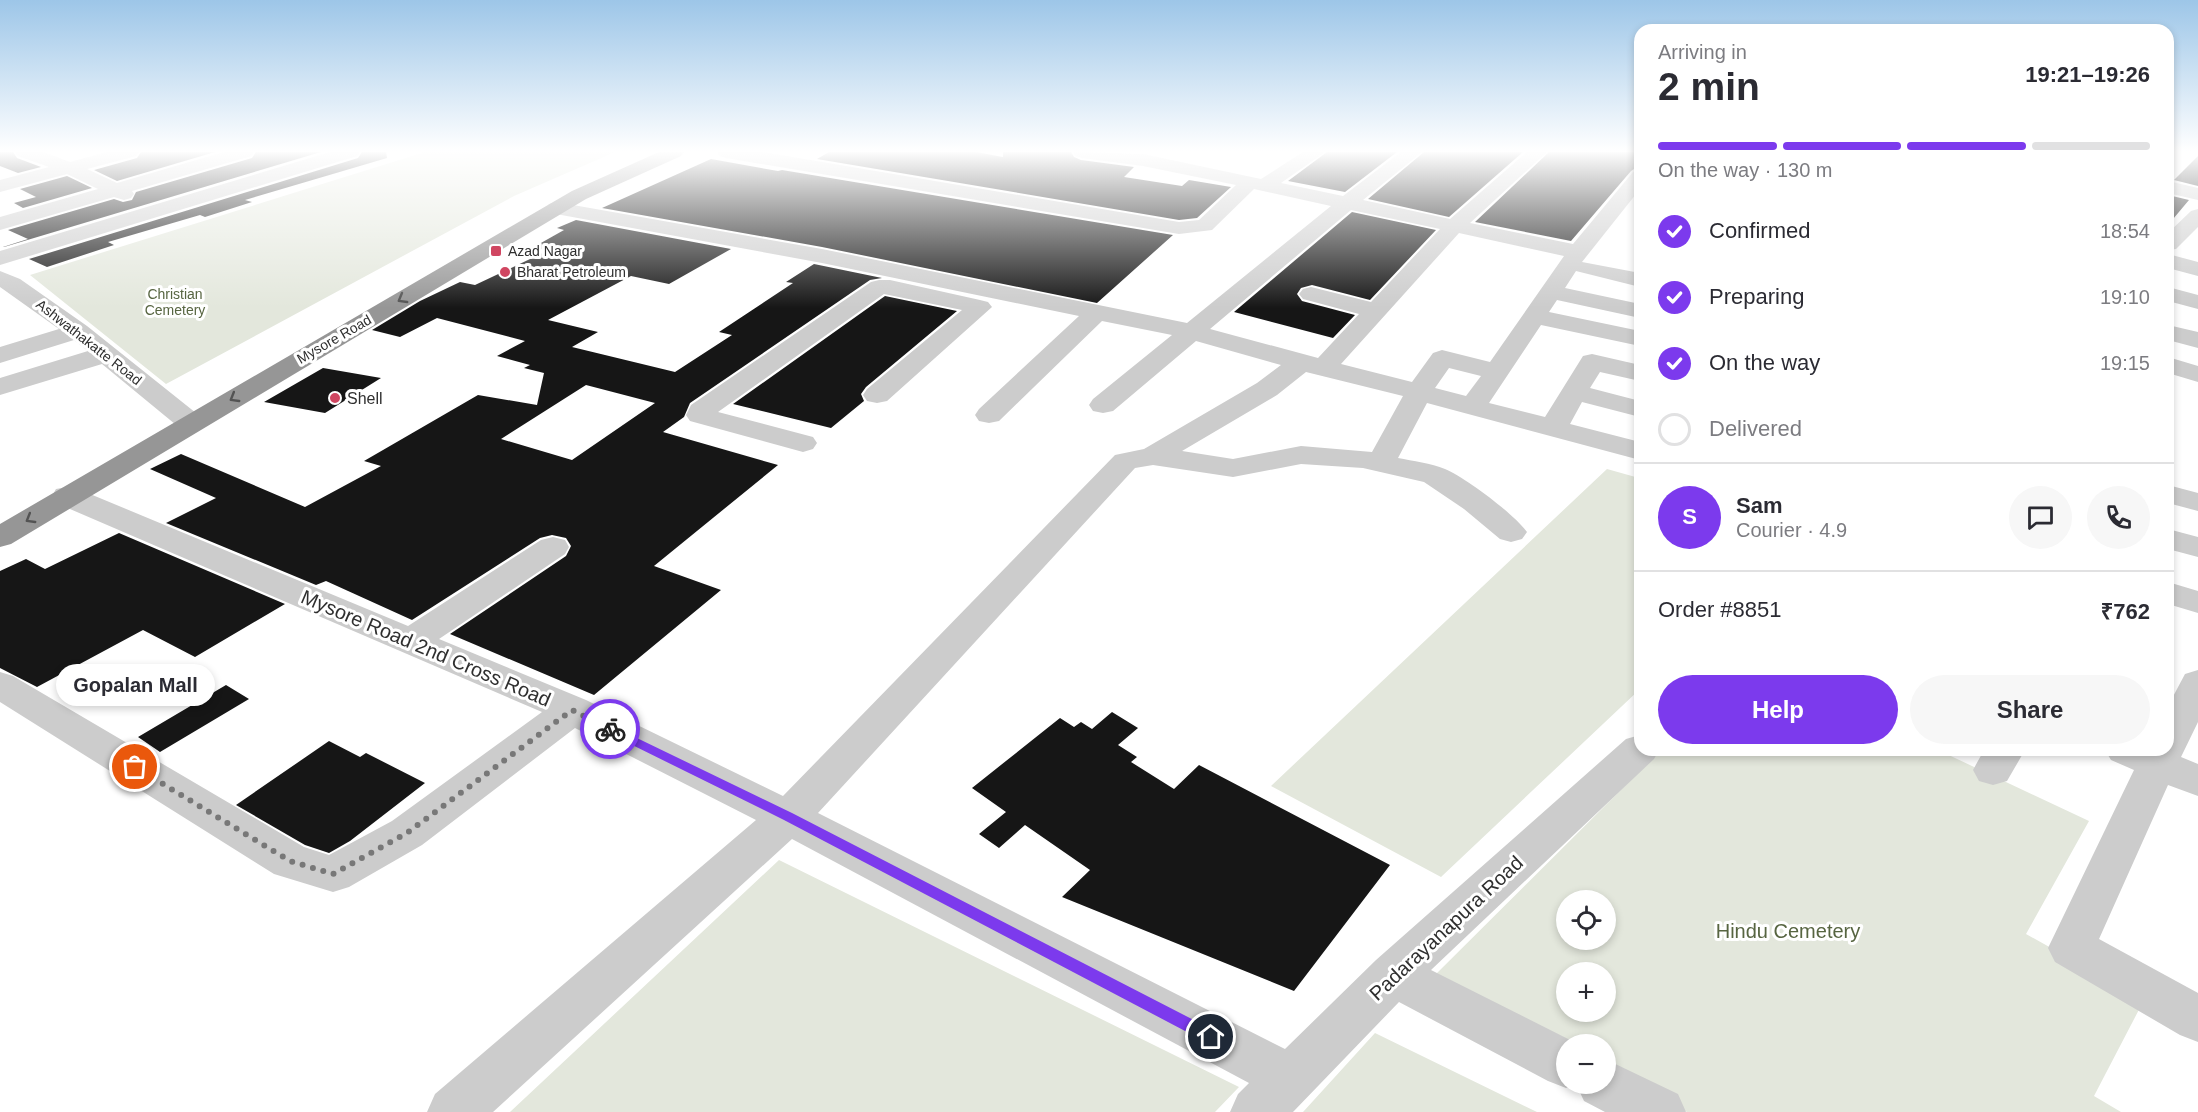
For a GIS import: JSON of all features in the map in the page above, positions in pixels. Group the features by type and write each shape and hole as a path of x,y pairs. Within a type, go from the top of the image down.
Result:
{"highway":[{"name":"Mysore Road","path":"0,537 68,496 183,417 532,204"},
{"name":"Mysore Road","path":"10,504 183,417 563,204"}],"street":[{"path":"0,224 67,204"},
{"path":"0,238 116,204"},
{"path":"150,204 195,217"},
{"path":"0,258 180,204"},
{"path":"1035,204 1179,228 1205,226 1233,204"},
{"path":"1103,405 1344,204"},
{"path":"1349,204 1454,226 1582,260 1634,278"},
{"path":"1153,456 1267,389 1313,365 1376,311 1454,226 1479,204"},
{"path":"1472,408 1551,292 1582,260 1617,204"},
{"path":"1614,207 1634,210"},
{"path":"556,208 822,256 918,284 976,296 1097,312 1193,332 1634,449"},
{"path":"2174,263 2198,269"},
{"name":"Ashwathakatte Road","path":"0,278 78,331 183,417"},
{"path":"803,443 700,414 706,407 873,290 885,286 918,284"},
{"path":"1551,292 1634,310"},
{"path":"1311,294 1376,311"},
{"path":"877,395 980,307 976,296"},
{"path":"2174,296 2198,302"},
{"path":"989,415 1097,312"},
{"path":"1535,316 1634,338"},
{"path":"0,355 78,331"},
{"path":"1553,428 1610,333"},
{"path":"2174,334 2198,340"},
{"path":"0,387 106,354"},
{"path":"1381,463 1418,393 1442,358 1497,372"},
{"path":"1592,362 1634,372"},
{"path":"2174,367 2198,374"},
{"path":"1574,392 1634,407"},
{"path":"454,1112 788,817 1125,461 1153,456 1233,468 1301,455 1363,459 1434,475 1475,502 1511,532"},
{"name":"Mysore Road 2nd Cross Road","path":"68,496 572,710 788,817 1290,1078"},
{"path":"2174,496 2198,502"},
{"path":"2174,541 2198,547"},
{"path":"411,641 553,547"},
{"path":"2174,595 2198,602"},
{"path":"2174,721 2198,683"},
{"path":"0,685 290,861 333,874 407,833 572,710"},
{"name":"Padarayanapura Road","path":"1257,1112 1392,975 1634,753"},
{"path":"2152,756 2072,948 2198,1020"},
{"path":"2160,756 2198,781"},
{"path":"1392,975 1556,1059"},
{"path":"1616,1090 1659,1112"}],"green space":[{"name":"Christian Cemetery","path":"258,204 499,204 166,384 30,275"},
{"path":"1607,469 1634,477 1634,695 1441,877 1271,786"},
{"name":"Hindu Cemetery","path":"1655,756 1951,756 2089,821 2026,934 2144,1000 2094,1096 2121,1112 1687,1112 1616,1075 1616,1034 1556,1034 1556,1039 1432,978"},
{"path":"779,860 1239,1087 1215,1112 510,1112"},
{"path":"1375,1033 1537,1112 1303,1112"}],"building":[{"path":"16,204 37,204 23,208"},
{"path":"97,204 147,204 3,247 28,239 8,230"},
{"path":"209,204 246,204 108,242 114,245 47,267 29,259"},
{"path":"611,204 986,204 1173,235 1097,303 822,247 602,208"},
{"path":"1083,204 1212,204 1197,218 1179,220"},
{"path":"1390,204 1464,204 1449,217"},
{"path":"1494,204 1603,204 1571,241 1475,222"},
{"path":"2174,204 2186,204 2174,218"},
{"path":"1352,212 1436,230 1370,300 1312,285 1301,288 1297,294 1302,301 1355,315 1333,338 1234,312"},
{"path":"576,220 731,249 669,284 631,276 548,320 598,332 572,347 675,372 732,335 719,332 793,283 786,282 814,264 882,278 870,280 690,403 684,417 663,432 778,465 654,566 721,590 594,695 450,634 566,556 571,546 566,538 552,535 540,538 412,620 326,581 316,585 166,523 216,498 150,469 181,454 305,507 381,466 364,461 478,395 537,405 544,373 524,368 530,365 497,356 525,341 437,318 400,337 372,330 420,301 460,282 475,285 549,250 532,248 564,230 557,228","holes":["586,385 655,403 572,460 501,439"]},
{"path":"885,296 957,311 866,387 861,394 864,401 831,428 733,404"},
{"path":"323,368 381,378 325,413 264,402"},
{"path":"119,533 285,604 195,657 143,630 37,687 0,668 0,571 26,559 45,569"},
{"path":"226,685 249,699 160,752 138,737"},
{"path":"1112,712 1138,728 1118,745 1137,757 1131,762 1174,789 1199,765 1390,865 1294,991 1062,897 1090,870 1025,825 999,848 979,834 1006,812 972,788 1060,718 1074,727 1081,722 1092,729"},
{"path":"329,741 360,757 366,753 425,783 350,841 329,853 305,845 236,805"}],"way so far":[{"path":"135,767 290,861 333,874 407,833 572,710 610,729"}],"place":[{"name":"Azad Nagar","path":"496,251"},
{"name":"Bharat Petroleum","path":"505,272"},
{"name":"Shell","path":"335,398"},
{"name":"Gopalan Mall","path":"135,767"}],"route":[{"path":"610,729 788,817 1211,1037"}]}
